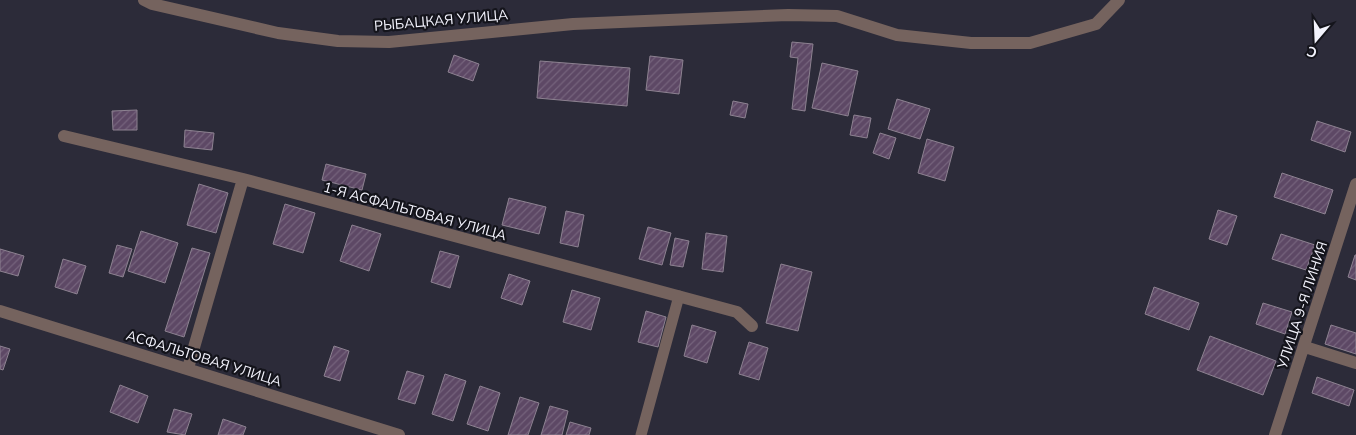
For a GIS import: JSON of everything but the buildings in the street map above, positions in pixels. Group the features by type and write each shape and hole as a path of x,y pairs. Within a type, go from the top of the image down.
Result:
{"street":[{"name":"РЫБАЦКАЯ УЛИЦА","path":"144,0 152,4 278,33 338,41 389,42 573,24 788,15 837,16 897,35 970,43 1030,43 1096,24 1118,0"},
{"name":"1-Я АСФАЛЬТОВАЯ УЛИЦА","path":"64,136 243,179 737,312 752,326"},
{"path":"188,368 243,179"},
{"name":"УЛИЦА 9-Я ЛИНИЯ","path":"1275,435 1305,347 1356,184"},
{"name":"АСФАЛЬТОВАЯ УЛИЦА","path":"0,311 399,435"},
{"path":"1305,347 1356,363"}],"lane":[{"path":"641,435 679,296"}]}
